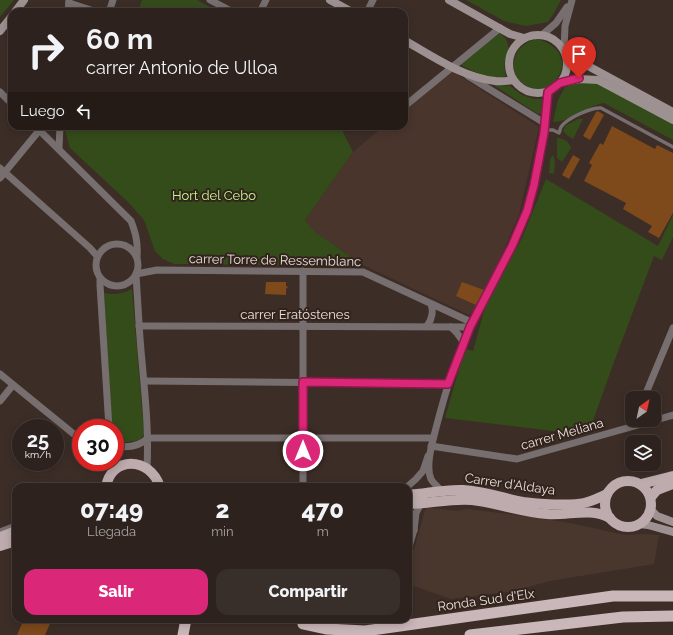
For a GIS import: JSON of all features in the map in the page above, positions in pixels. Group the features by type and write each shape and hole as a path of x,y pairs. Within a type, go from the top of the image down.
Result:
{"highway":[{"name":"Ronda Sud d'Elx","path":"303,626 365,631 613,596 673,596"},
{"path":"470,635 623,617 673,616"},
{"path":"183,635 184,623"}],"main road":[{"path":"330,0 345,8"},
{"path":"449,0 510,34 524,38"},
{"path":"0,31 8,21"},
{"path":"565,52 567,65 565,75 560,83 548,92 530,93 516,84 509,72 508,61 511,51 517,43 532,35 542,35 554,39 565,52 673,112"},
{"path":"408,42 453,67 480,79 496,82 513,80"},
{"path":"560,83 579,78 598,80 673,120"},
{"path":"106,483 111,473 118,467 128,464 138,464 147,467 153,472 159,483"},
{"path":"640,484 673,476"},
{"path":"621,481 634,481 640,484 649,492 651,497 651,510 648,516 639,524 633,526 620,526 610,518 605,506 607,494 610,488 621,481"},
{"path":"651,497 657,490 673,484"},
{"name":"Carrer d'Aldaya","path":"412,494 441,490 462,490 487,493 524,502 583,504 596,500 607,494"},
{"name":"Carrer d'Aldaya","path":"415,504 450,500 472,500 524,512 549,514 587,512 603,514 610,518"},
{"path":"651,510 657,516 673,522"},
{"path":"639,524 673,532"},
{"path":"0,537 12,532"},
{"path":"0,546 12,542"}],"street":[{"path":"210,0 225,8"},
{"path":"69,1 87,8"},
{"path":"542,35 556,22 571,1"},
{"path":"565,52 565,26 571,1"},
{"path":"408,103 500,28"},
{"path":"453,67 545,127"},
{"path":"0,92 8,100"},
{"path":"412,483 423,471 448,384 471,325 512,246 527,211 534,185 545,127 548,92"},
{"path":"37,130 2,173 90,248 97,256"},
{"path":"42,130 131,221 137,234 138,266 136,275 139,326 145,381 148,438 147,467"},
{"path":"59,148 60,130"},
{"path":"108,419 100,280 95,267 97,256 101,250 114,243 124,244 132,249 137,257"},
{"name":"carrer Torre de Ressemblanc","path":"136,275 157,270 363,272 431,304 471,325"},
{"path":"303,271 303,483"},
{"path":"100,280 109,285 120,286 128,283 136,275"},
{"path":"428,326 433,309 431,304"},
{"name":"carrer Eratóstenes","path":"139,326 451,327 471,325"},
{"path":"451,327 464,343"},
{"path":"647,391 673,328"},
{"path":"0,374 72,433"},
{"path":"145,381 448,384"},
{"path":"0,401 13,385"},
{"name":"carrer Meliana","path":"661,417 673,415"},
{"name":"carrer Meliana","path":"430,450 517,459 625,425"},
{"path":"124,447 141,445 148,438 433,438"},
{"path":"430,450 431,478 441,490"},
{"path":"412,537 416,513 415,504"},
{"path":"412,526 414,530"}],"lane":[{"path":"545,127 559,133 561,127 566,123 592,109 601,108 673,147"},
{"path":"0,530 12,526"}],"shaded area":[{"path":"452,71 539,127 519,215 479,307 469,315 363,265 315,232 305,220 353,152 379,130 408,130 408,106"},
{"path":"426,507 456,511 467,509 516,515 570,523 625,535 659,535 654,564 550,581 514,591 451,599 412,585 412,555"}],"green space":[{"path":"0,0 14,0 0,17"},
{"path":"142,0 197,0 212,8 139,8"},
{"path":"466,0 561,0 548,22 526,26 504,21"},
{"path":"500,33 506,39 509,48 505,61 506,76 489,76 470,70 460,64"},
{"path":"537,39 550,44 555,48 559,53 562,64 558,77 551,85 542,88 534,88 525,85 514,71 514,62 518,51 526,43"},
{"path":"591,81 604,85 673,124 673,140 604,103 591,107 572,117 553,122 558,100 565,87 575,83"},
{"path":"492,84 510,86 522,95 534,99 542,99 543,113 538,114"},
{"path":"578,119 583,119 573,139 563,131 565,126"},
{"name":"Hort del Cebo","path":"65,130 342,130 353,152 305,220 315,232 363,265 174,264 163,259 155,251 144,220 129,203 70,148"},
{"path":"557,138 566,141 571,148 562,162 557,158"},
{"path":"553,155 555,161 554,174 549,173 550,159"},
{"path":"546,179 658,246 673,215 673,237 662,260 654,256 590,429 565,436 561,432 445,418 463,355 466,349 473,351 486,304 522,238"},
{"path":"132,289 144,434 140,440 124,442 124,419 111,419 104,293 118,294"}],"building":[{"path":"598,111 604,115 590,140 583,136 596,112"},
{"path":"612,126 655,149 657,145 673,153 673,213 659,238 648,232 652,226 623,209 626,203 584,181 592,165 589,163 600,143 603,145"},
{"path":"573,155 580,159 569,179 562,175"},
{"path":"266,282 286,282 286,286 288,287 286,289 286,295 265,294"},
{"path":"462,282 484,290 476,305 456,296"},
{"path":"22,623 50,623 45,635 17,635"}],"route":[{"path":"303,451 303,382 448,384 470,327 512,246 527,211 534,185 546,124 548,92 560,83 579,78"}]}
